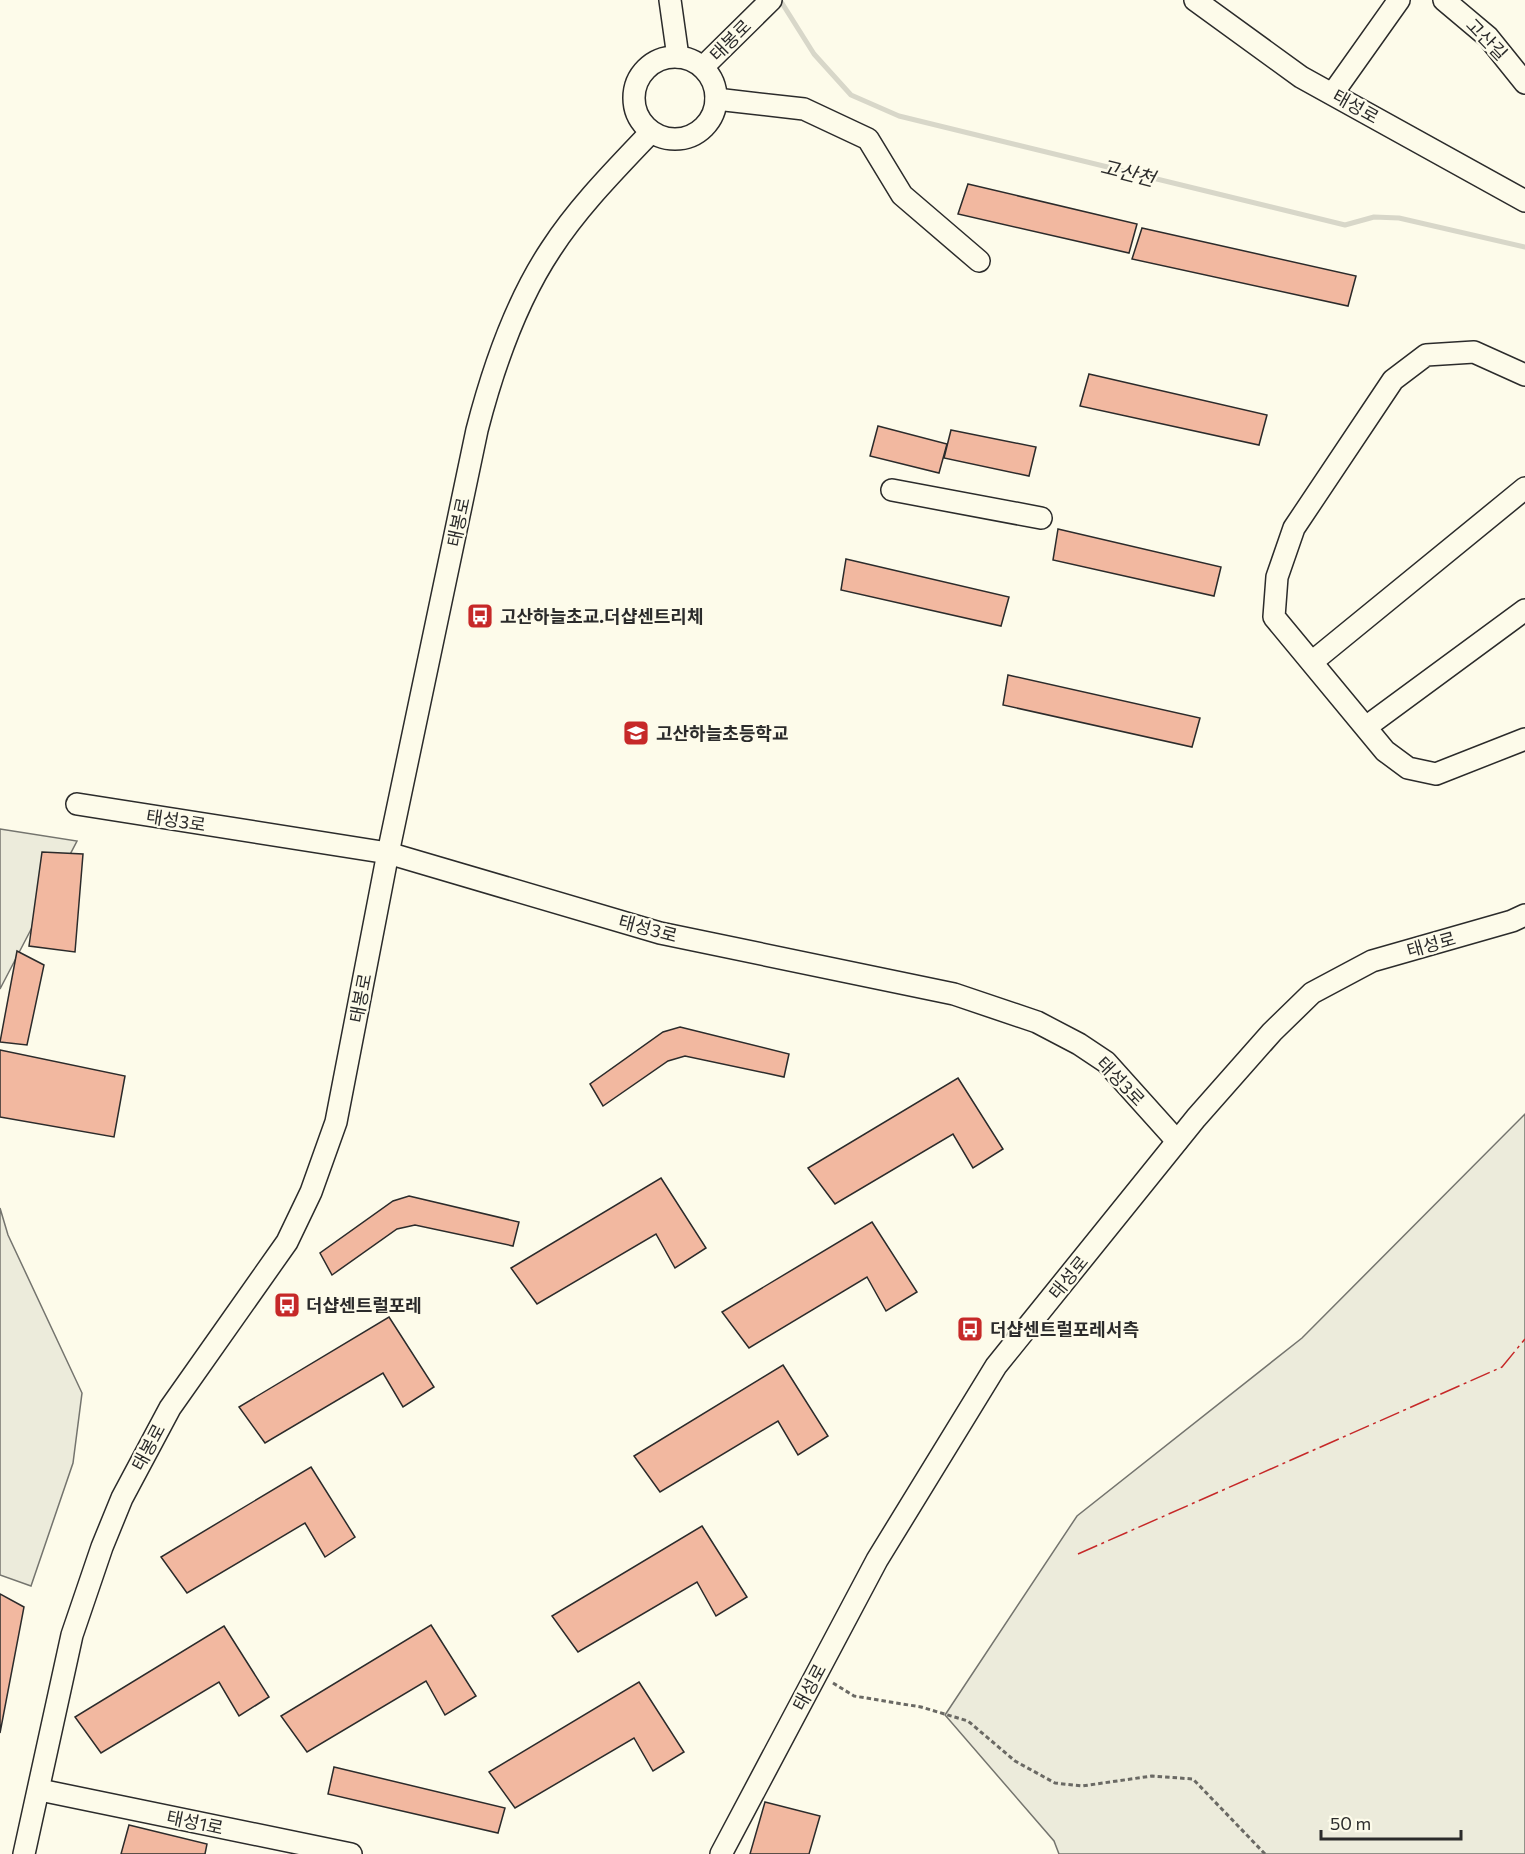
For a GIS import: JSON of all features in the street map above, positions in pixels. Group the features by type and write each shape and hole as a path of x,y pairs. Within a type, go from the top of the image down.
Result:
{"street":[{"path":"670,0 678,57"},
{"name":"태성로","path":"1195,0 1301,77 1525,201"},
{"path":"1333,93 1399,0"},
{"name":"고산길","path":"1444,0 1488,37 1525,83"},
{"name":"태봉로","path":"703,67 764,7"},
{"path":"678,57 703,67 711,78 716,99 711,119 702,130 690,137 676,139 651,132 642,122 636,110 637,84 643,73 653,64 678,57"},
{"path":"716,99 804,109 868,139 902,195 979,261"},
{"name":"태봉로","path":"24,1854 40,1790 72,1635 102,1547 122,1498 170,1408 287,1242 327,1153 336,1122 388,853 490,381 528,290 550,251 578,212 651,132"},
{"path":"1525,375 1474,352 1426,355 1393,380 1294,528 1277,578 1274,617 1385,751 1408,768 1436,774 1525,739"},
{"path":"1312,662 1525,488"},
{"path":"892,490 1041,518"},
{"path":"1366,727 1525,610"},
{"name":"태성3로","path":"76,804 388,853 660,933 954,994 1037,1022 1106,1062 1177,1141"},
{"name":"태성로","path":"721,1854 877,1560 996,1366 1235,1072 1312,993 1372,961 1512,921 1525,915"},
{"name":"태성1로","path":"40,1790 351,1854"}],"path":[{"path":"816,1673 854,1696 921,1707 968,1721 1015,1761 1055,1783 1082,1786 1152,1776 1193,1779 1265,1854"}],"shaded area":[{"path":"0,829 77,841 0,989"},
{"path":"1525,1114 1525,1854 1059,1854 1054,1841 945,1715 1077,1516 1302,1338"},
{"path":"0,1208 8,1235 82,1393 73,1463 31,1586 0,1575"}],"building":[{"path":"968,184 1137,224 1129,253 958,214"},
{"path":"1142,228 1356,276 1348,306 1132,259"},
{"path":"1089,374 1267,415 1259,445 1080,406"},
{"path":"878,426 947,444 939,473 870,456"},
{"path":"951,430 1036,447 1029,476 944,458"},
{"path":"1058,529 1221,567 1214,596 1053,560"},
{"path":"846,559 1009,597 1001,626 841,590"},
{"path":"1008,675 1200,718 1192,747 1003,705"},
{"path":"42,852 83,854 75,952 29,946"},
{"path":"17,951 44,965 27,1045 0,1042"},
{"path":"680,1027 789,1054 784,1077 685,1056 668,1061 603,1106 590,1084 663,1032"},
{"path":"0,1050 125,1076 114,1137 0,1117"},
{"path":"958,1078 1003,1149 973,1168 953,1134 835,1204 808,1168"},
{"path":"661,1178 706,1248 675,1268 656,1234 537,1304 511,1268"},
{"path":"409,1196 519,1222 513,1246 415,1225 397,1229 332,1275 320,1253 393,1201"},
{"path":"872,1222 917,1292 886,1311 867,1277 749,1348 722,1312"},
{"path":"389,1317 434,1387 403,1407 383,1373 265,1443 239,1407"},
{"path":"783,1365 828,1436 798,1455 778,1421 660,1492 634,1456"},
{"path":"311,1467 355,1537 325,1557 305,1523 187,1593 161,1557"},
{"path":"702,1526 747,1597 716,1616 697,1582 578,1652 552,1616"},
{"path":"0,1594 24,1607 0,1733"},
{"path":"431,1625 476,1696 445,1715 426,1681 307,1752 281,1716"},
{"path":"224,1626 269,1697 239,1716 219,1682 101,1753 75,1717"},
{"path":"639,1682 684,1752 653,1771 634,1738 515,1808 489,1772"},
{"path":"334,1767 505,1808 498,1833 328,1794"},
{"path":"765,1802 820,1816 809,1854 750,1854"},
{"path":"129,1825 207,1844 205,1854 121,1854"}],"waterway":[{"name":"고산천","path":"780,0 814,54 851,95 899,116 1345,225 1374,217 1399,218 1525,247"}],"power":[{"path":"1078,1554 1502,1367 1525,1339"}],"place":[{"name":"고산하늘초교.더샵센트리체","path":"480,616"},
{"name":"고산하늘초등학교","path":"636,733"},
{"name":"더샵센트럴포레","path":"287,1305"},
{"name":"더샵센트럴포레서측","path":"970,1329"}]}
